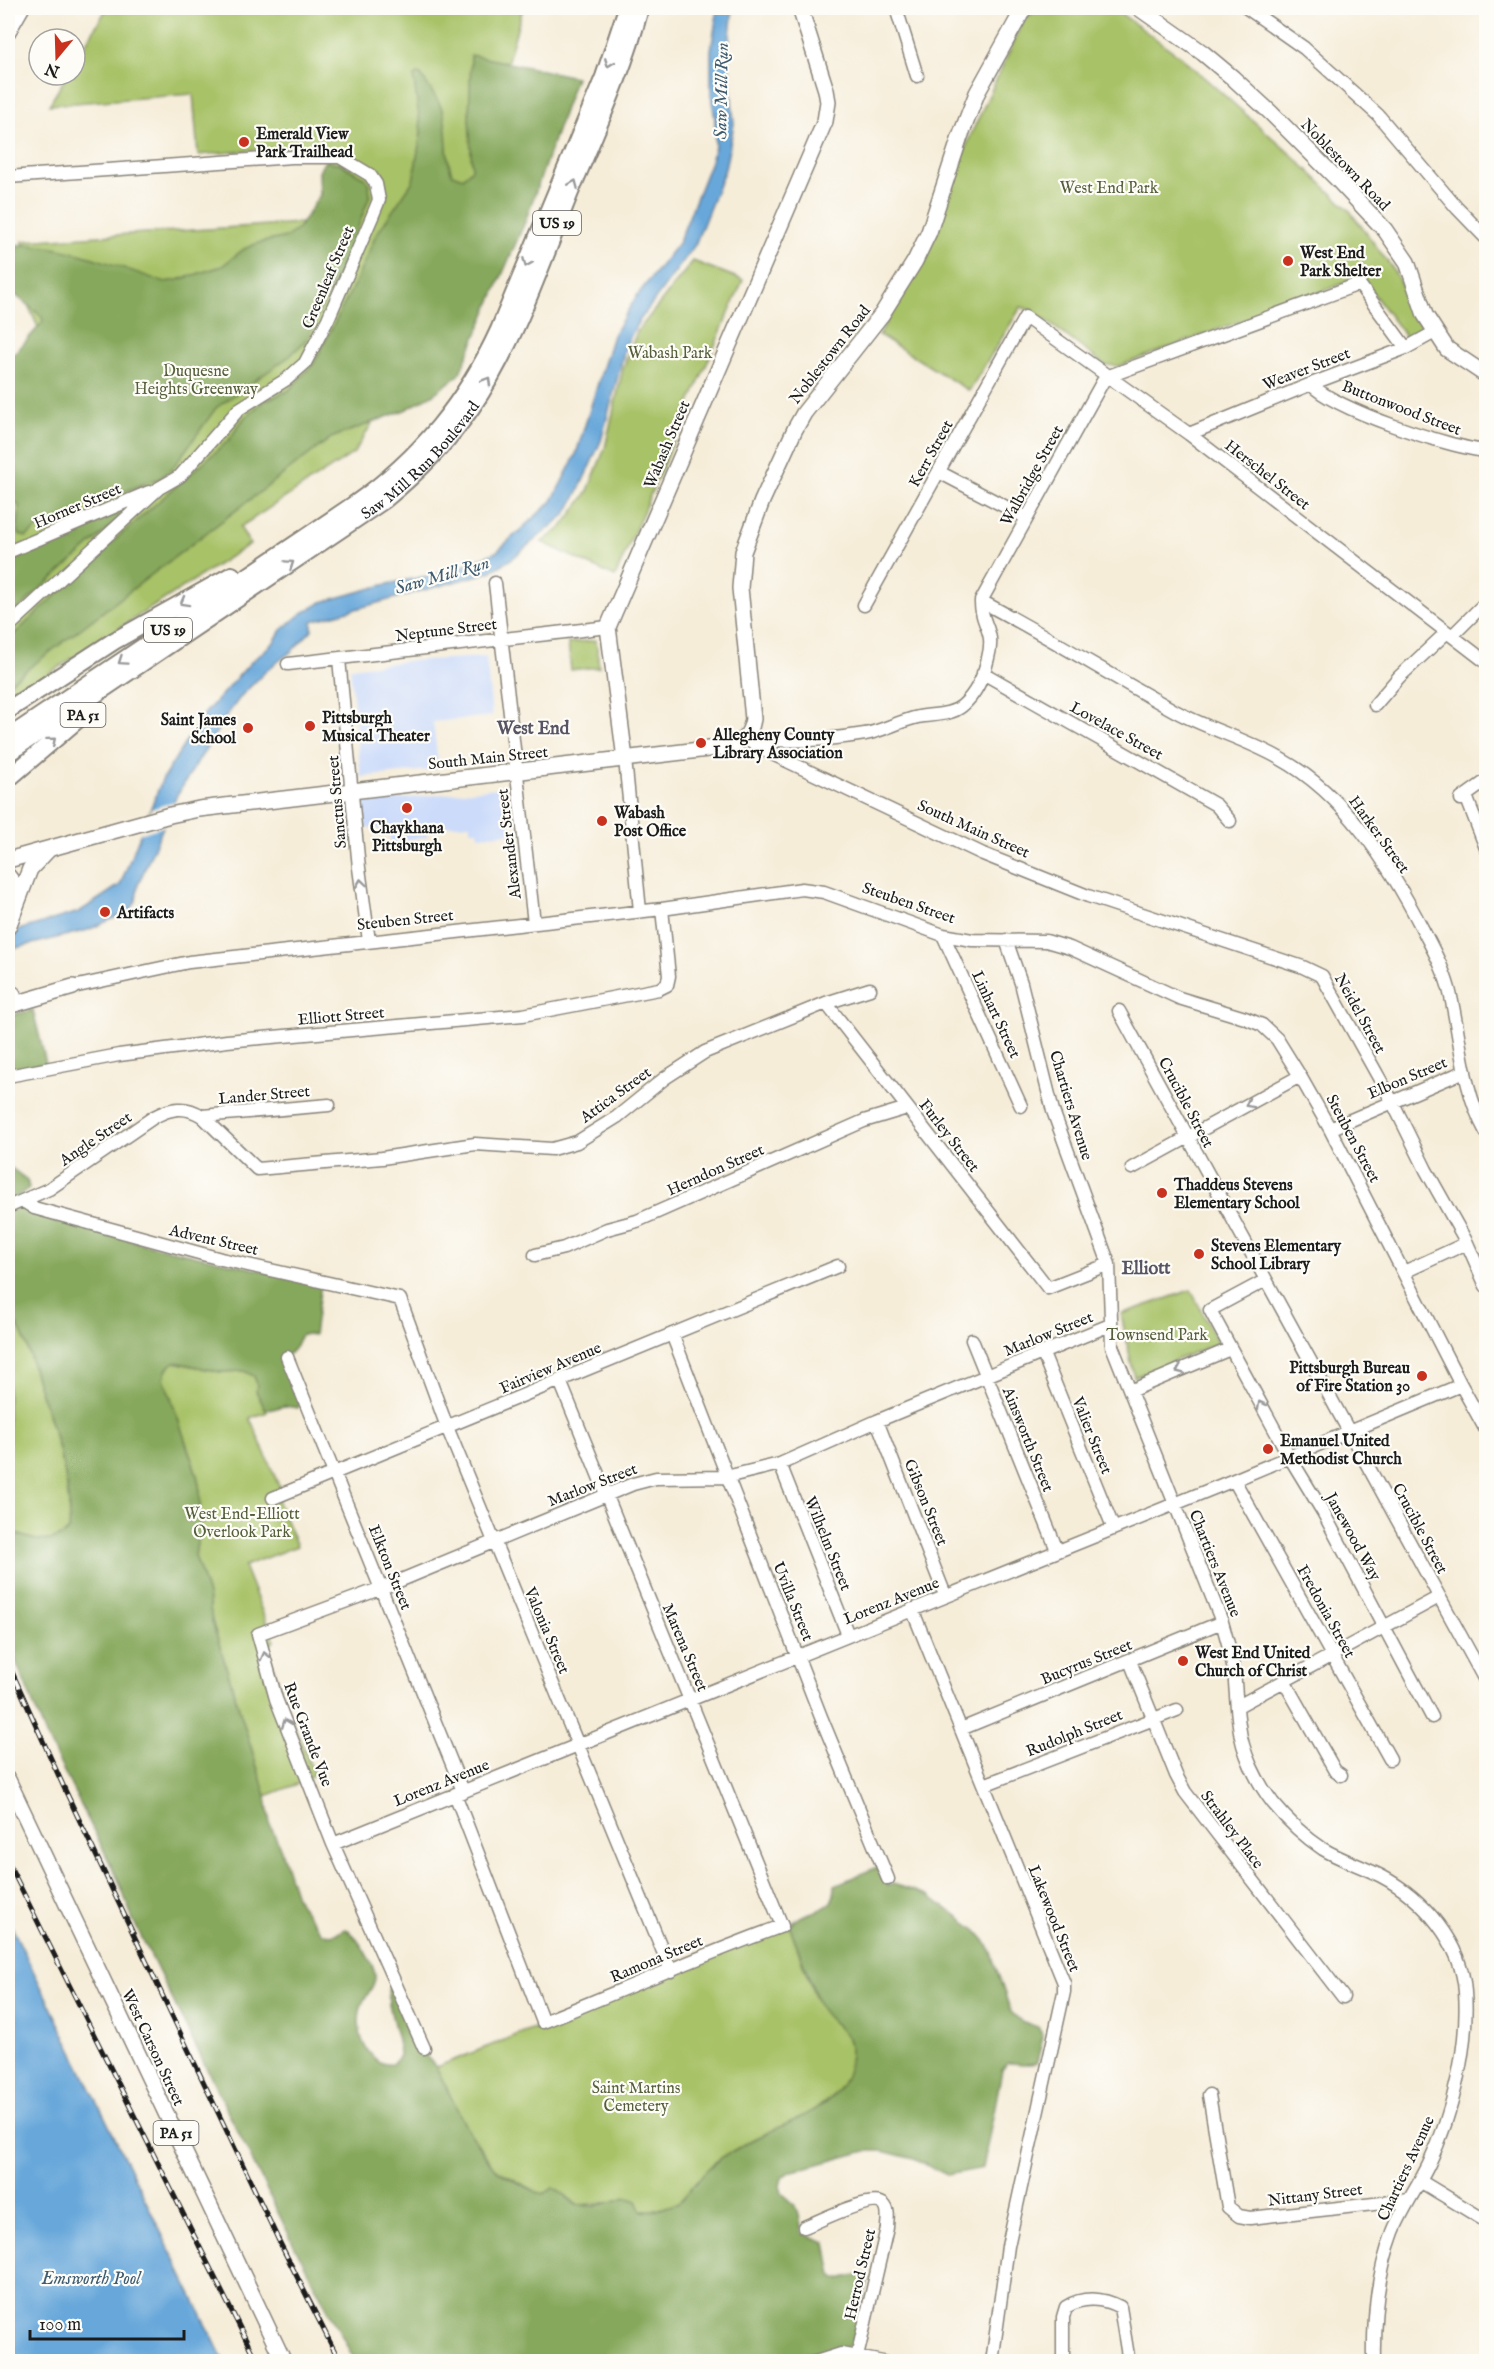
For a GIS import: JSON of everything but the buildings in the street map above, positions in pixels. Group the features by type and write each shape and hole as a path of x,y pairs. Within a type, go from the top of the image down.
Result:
{"highway":[{"name":"Saw Mill Run Boulevard","path":"8,738 376,489 413,457 445,422 475,377 499,330 604,77 627,8"},
{"name":"Saw Mill Run Boulevard","path":"8,753 384,500 423,466 455,430 486,384 511,335 616,82 640,8"},
{"name":"PA 51","path":"8,710 114,641 328,523"},
{"name":"PA 51","path":"8,779 160,651"}],"main road":[{"name":"Wabash Street","path":"608,627 825,121 828,102 826,90 800,8"},
{"name":"Noblestown Road","path":"746,739 752,729 753,719 740,588 741,567 743,552 762,501 804,413 882,314 915,261 929,232 977,93 1024,8"},
{"name":"Noblestown Road","path":"1139,8 1203,53 1240,85 1331,173 1385,231 1407,262 1425,315 1447,349 1486,375"},
{"path":"608,627 625,759"},
{"name":"South Main Street","path":"8,860 170,814 220,806 725,747 746,739"},
{"path":"9,923 30,869 48,850"},
{"path":"8,876 17,890 17,904"},
{"name":"Steuben Street","path":"9,997 32,990 73,987"},
{"name":"West Carson Street","path":"8,1780 284,2361"}],"street":[{"path":"8,34 23,8"},
{"path":"896,8 917,76"},
{"path":"1247,8 1304,48 1378,115 1457,208 1486,238"},
{"name":"Greenleaf Street","path":"8,177 292,156 340,157 370,175 376,184 378,200 324,328 305,363 287,379 239,409 180,476 159,488 8,627"},
{"path":"1109,376 1359,284 1406,348"},
{"name":"Herschel Street","path":"1025,317 1190,434 1486,662"},
{"name":"Kerr Street","path":"864,605 1025,317"},
{"name":"Weaver Street","path":"1190,434 1406,348 1435,333"},
{"name":"Walbridge Street","path":"981,601 1103,381 1109,376"},
{"name":"Buttonwood Street","path":"1311,384 1318,392 1395,426 1451,445 1486,451"},
{"path":"939,472 1027,518"},
{"name":"Horner Street","path":"8,552 159,488"},
{"name":"Alexander Street","path":"495,583 534,923"},
{"path":"746,739 773,741 866,734 900,721 952,712 970,698 983,673 991,645 990,633 981,611 981,601"},
{"name":"Harker Street","path":"981,601 1178,712 1281,759 1339,803 1380,858 1421,927 1445,976 1470,1095 1486,1132"},
{"path":"1375,705 1399,677 1486,602"},
{"name":"Neptune Street","path":"288,664 608,627"},
{"name":"Sanctus Street","path":"339,659 359,868 369,941"},
{"name":"Lovelace Street","path":"983,673 1216,805 1230,821"},
{"name":"South Main Street","path":"746,739 766,751 983,854 1088,896"},
{"path":"625,759 640,911"},
{"path":"1486,781 1464,798 1486,848"},
{"name":"Steuben Street","path":"73,987 170,964 662,909 802,889 824,892 943,935 972,940 1046,941 1070,948 1179,998 1262,1025 1277,1038 1330,1129 1486,1430"},
{"name":"Neidel Street","path":"1088,896 1303,967 1322,976 1392,1101 1426,1170 1467,1243 1486,1286"},
{"name":"Elliott Street","path":"8,1076 118,1055 227,1041 523,1015 659,989 668,985 669,976 662,909"},
{"name":"Linhart Street","path":"943,935 1022,1106"},
{"name":"Chartiers Avenue","path":"1006,940 1021,983 1053,1111 1109,1264 1112,1346 1222,1622 1233,1670 1239,1725 1248,1758 1260,1783 1273,1802 1303,1834 1324,1849 1403,1889 1436,1922 1455,1956 1465,1992 1461,2060 1455,2091 1443,2130 1394,2230 1379,2278 1373,2332 1374,2361"},
{"name":"Attica Street","path":"202,1116 257,1169 366,1160 475,1144 543,1149 570,1144 617,1117 665,1078 705,1052 826,1003 870,989"},
{"name":"Furley Street","path":"826,1003 1048,1288 1109,1264"},
{"name":"Crucible Street","path":"1119,1011 1439,1597 1481,1664 1486,1682"},
{"name":"Elbon Street","path":"1330,1129 1466,1071"},
{"path":"1132,1168 1300,1076"},
{"name":"Lander Street","path":"202,1116 329,1105"},
{"name":"Herndon Street","path":"535,1255 564,1248 607,1229 637,1221 864,1121 907,1108"},
{"name":"Angle Street","path":"8,1207 49,1188 168,1110 186,1109 202,1116"},
{"name":"Advent Street","path":"23,1201 34,1208 210,1256 400,1299"},
{"path":"1404,1272 1467,1243"},
{"name":"Fairview Avenue","path":"273,1498 838,1266"},
{"name":"Janewood Way","path":"1266,1280 1210,1310 1289,1456 1323,1512 1432,1717"},
{"name":"Valonia Street","path":"400,1299 447,1427 671,1971"},
{"name":"Marlow Street","path":"258,1635 382,1588 493,1540 633,1484 656,1478 726,1477 780,1464 877,1420 1110,1325"},
{"name":"Uvilla Street","path":"672,1334 697,1393 726,1477 888,1879"},
{"name":"Ainsworth Street","path":"972,1340 1057,1550"},
{"path":"1130,1391 1230,1349"},
{"name":"Valier Street","path":"1043,1354 1113,1527"},
{"name":"Elkton Street","path":"287,1357 382,1588 543,2022"},
{"name":"Marena Street","path":"560,1381 782,1926"},
{"name":"Lorenz Avenue","path":"333,1844 1461,1385"},
{"name":"Gibson Street","path":"877,1420 945,1595"},
{"name":"Wilhelm Street","path":"780,1464 848,1635"},
{"name":"Fredonia Street","path":"1234,1479 1390,1759"},
{"path":"1238,1707 1439,1597"},
{"name":"Lakewood Street","path":"912,1609 1064,1983 1064,1992 1008,2246 992,2361"},
{"name":"Bucyrus Street","path":"961,1729 1222,1622"},
{"name":"Rue Grande Vue","path":"258,1635 265,1655 269,1679 333,1844 424,2048"},
{"name":"Strahley Place","path":"1130,1660 1185,1792 1343,1997"},
{"path":"1284,1682 1335,1771 1341,1775"},
{"name":"Rudolph Street","path":"984,1785 1177,1710"},
{"name":"Ramona Street","path":"543,2022 782,1926"},
{"name":"Nittany Street","path":"1209,2095 1228,2207 1239,2216 1250,2218 1409,2200"},
{"path":"1420,2181 1486,2221"},
{"name":"Herrod Street","path":"804,2227 866,2202 880,2202 888,2212 887,2228 857,2357"},
{"path":"1063,2361 1063,2317 1066,2307 1072,2303 1091,2300 1107,2300 1120,2307 1124,2321 1128,2361"},
{"path":"816,2361 841,2354 883,2361"}],"shaded area":[{"path":"486,657 492,716 433,722 439,769 361,777 350,668 407,661"},
{"path":"506,787 511,833 479,836 478,830 470,830 470,824 427,827 427,837 404,840 404,845 392,846 389,835 382,835 379,828 365,828 362,807 364,803"}],"green space":[{"name":"Duquesne Heights Greenway","path":"107,8 523,8 462,219 437,317 354,453 240,527 250,544 8,700 8,371 49,352 28,305 23,241 316,222 329,165 318,145 198,155 193,94 49,105 60,87 87,87 87,41"},
{"name":"West End Park","path":"1037,8 1113,8 1181,57 1293,156 1350,211 1393,269 1425,330 1407,339 1361,277 1119,366 1105,365 1033,311 1021,307 969,391 879,335 918,265 972,132 1023,22"},
{"path":"471,55 576,77 525,222 459,375 432,395 405,410 331,438 8,684 8,640 117,538 229,440 244,418 264,401 288,391 314,363 357,279 376,235 413,181 421,132 414,81 414,76 417,74 421,75 443,112 448,159 452,174 463,178 472,169 469,119"},
{"path":"324,162 339,163 365,178 369,185 370,195 352,243 307,339 290,356 216,408 172,469 160,478 96,502 37,529 26,537 18,534 19,505 8,499 8,358 43,322 42,317 8,289 8,245 48,247 68,251 164,282 178,280 222,266 244,249 258,243 286,237 298,229 320,195 319,172"},
{"name":"Wabash Park","path":"693,261 743,280 615,577 542,542 562,527 587,493 605,448 623,368 637,332"},
{"path":"118,514 120,517 117,521 8,618 8,562 110,515"},
{"path":"596,640 599,667 571,670 568,643"},
{"path":"33,1010 46,1063 8,1071 8,1016"},
{"path":"8,1160 10,1167 27,1180 29,1188 8,1203"},
{"path":"16,1207 141,1243 321,1284 314,1335 301,1336 295,1348 283,1357 302,1401 298,1408 284,1406 265,1409 256,1391 257,1384 254,1376 244,1371 220,1372 176,1362 166,1370 164,1378 197,1475 200,1491 200,1524 195,1556 208,1595 212,1621 266,1796 270,1824 295,1894 301,1906 322,1933 331,1935 346,1929 355,1937 373,1967 375,1979 361,2006 359,2020 362,2041 379,2062 392,2064 399,2056 398,2040 389,2005 388,1989 391,1987 418,2047 436,2067 466,2127 494,2168 536,2192 544,2194 553,2188 557,2189 578,2205 599,2205 626,2197 637,2201 641,2210 653,2211 677,2204 708,2168 721,2158 807,2114 829,2099 845,2078 850,2058 849,2041 844,2032 820,2007 790,1927 796,1920 830,1903 834,1896 835,1885 877,1867 888,1886 893,1884 928,1895 977,1931 988,1944 1011,2012 1021,2021 1038,2027 1043,2036 1037,2062 1007,2063 1002,2070 983,2168 947,2175 914,2159 882,2151 866,2151 789,2172 782,2178 780,2186 782,2193 794,2204 799,2215 802,2233 826,2242 832,2276 836,2279 860,2274 868,2275 869,2279 854,2339 846,2349 796,2355 781,2362 355,2361 295,2247 133,1920 118,1879 47,1738 8,1642 8,1529 39,1540 55,1539 69,1530 68,1492 55,1436 24,1337 8,1316 8,1210"},
{"name":"Townsend Park","path":"1191,1290 1218,1343 1134,1377 1121,1314"},
{"path":"8,1316 24,1337 65,1473 70,1530 55,1539 31,1539 8,1529"},
{"name":"West End-Elliott Overlook Park","path":"174,1362 220,1372 244,1371 254,1376 257,1384 256,1391 267,1412 250,1418 279,1486 281,1486 278,1502 297,1546 244,1566 274,1641 269,1647 270,1657 285,1702 314,1774 300,1783 266,1796 212,1621 208,1595 195,1556 200,1524 200,1491 197,1475 164,1378 165,1372"},
{"name":"Saint Martins Cemetery","path":"790,1927 817,2000 824,2013 844,2033 849,2042 851,2060 847,2076 839,2089 827,2100 814,2110 727,2154 708,2169 677,2204 653,2211 641,2210 637,2201 626,2197 611,2202 579,2205 553,2188 544,2194 536,2192 494,2168 466,2127 436,2067"}],"water":[{"name":"Saw Mill Run","path":"718,8 733,8 728,53 734,124 725,169 695,245 637,324 626,345 601,441 566,514 513,558 490,572 312,621 312,630 242,695 227,715 177,795 138,885 136,901 130,911 88,930 8,950 8,933 79,912 120,885 162,780 193,730 251,662 274,642 281,630 302,613 322,602 383,585 451,571 496,552 552,501 576,454 613,335 636,297 679,242 711,161 715,146 715,119 711,94 711,50"},
{"name":"Emsworth Pool","path":"8,1919 224,2361 8,2361"}],"pier":[{"path":"176,801 165,826 139,834 151,809"}],"railway":[{"path":"8,1663 66,1792 278,2239 340,2362"},
{"path":"8,1862 257,2362"}],"place":[{"name":"Emerald View Park Trailhead","path":"244,142"},
{"name":"West End Park Shelter","path":"1288,261"},
{"name":"Pittsburgh Musical Theater","path":"310,726"},
{"name":"Saint James School","path":"248,728"},
{"name":"Allegheny County Library Association","path":"701,743"},
{"name":"Chaykhana Pittsburgh","path":"407,808"},
{"name":"Wabash Post Office","path":"602,821"},
{"name":"Artifacts","path":"105,912"},
{"name":"Thaddeus Stevens Elementary School","path":"1162,1193"},
{"name":"Stevens Elementary School Library","path":"1199,1254"},
{"name":"Pittsburgh Bureau of Fire Station 30","path":"1422,1376"},
{"name":"Emanuel United Methodist Church","path":"1268,1449"},
{"name":"West End United Church of Christ","path":"1183,1661"}],"district":[{"name":"West End","path":"533,728"},
{"name":"Elliott","path":"1146,1268"}]}
